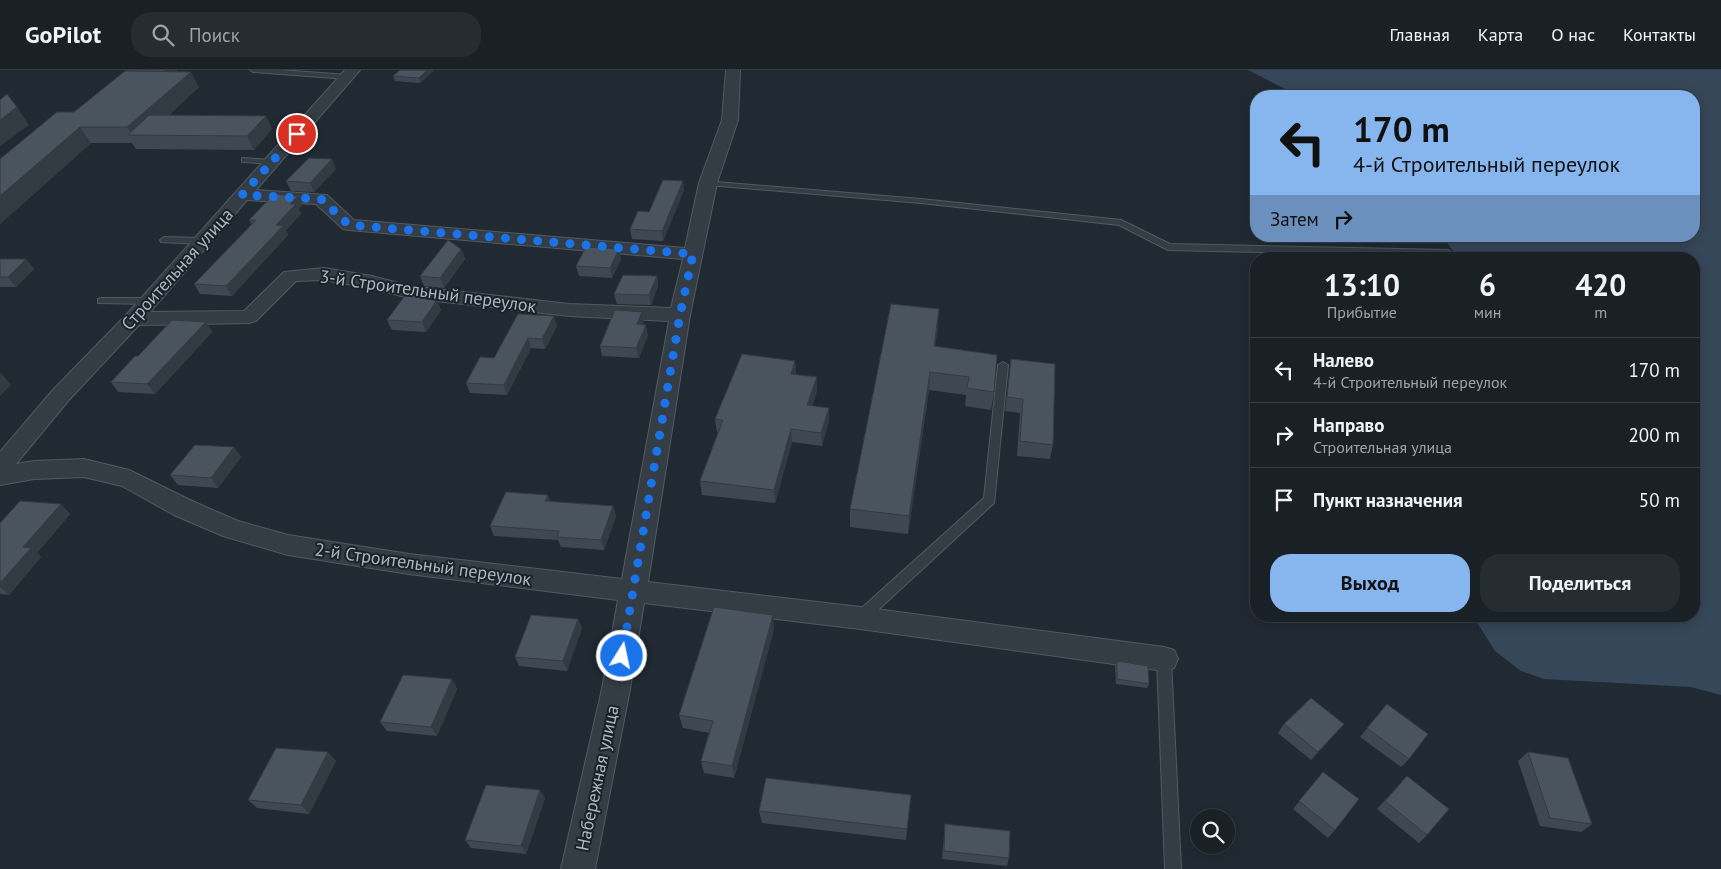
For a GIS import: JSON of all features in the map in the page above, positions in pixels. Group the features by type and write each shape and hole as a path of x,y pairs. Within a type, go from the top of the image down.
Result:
{"street":[{"name":"Набережная улица","path":"578,869 616,689 680,315 708,184 730,120 733,70"},
{"name":"Строительная улица","path":"0,468 60,396 133,319 350,73"},
{"path":"242,195 321,199 349,225 693,254"},
{"name":"3-й Строительный переулок","path":"133,319 249,317 291,276 324,274 372,282 409,292 569,310 680,315"},
{"name":"2-й Строительный переулок","path":"0,476 34,470 84,468 129,479 183,508 232,529 288,545 409,564 860,618 1164,659"}],"lane":[{"path":"253,70 350,73"},
{"path":"245,160 272,162"},
{"path":"708,184 921,201 1121,223 1168,248 1392,252"},
{"path":"164,240 202,241"},
{"path":"101,301 149,301"},
{"path":"860,618 990,500 1003,365"},
{"path":"1164,659 1174,869"}],"water":[{"path":"1248,70 1721,70 1721,695 1691,687 1544,679 1521,671 1495,651 1477,622 1700,622 1700,252 1453,252 1447,242 1700,242 1700,90 1287,90"}],"building":[{"path":"400,70 427,70 419,78 393,76"},
{"path":"125,71 191,72 127,127 80,127 0,196 0,159 57,112 74,112"},
{"path":"7,94 17,107 0,120 0,100"},
{"path":"149,115 266,116 247,136 128,135"},
{"path":"309,158 332,159 310,183 286,181"},
{"path":"663,180 683,181 662,231 630,229 638,211 649,212"},
{"path":"274,194 298,196 290,204 296,204 276,225 283,226 226,286 194,284 256,220 249,220"},
{"path":"448,240 461,249 440,278 420,276"},
{"path":"586,247 619,249 610,268 576,266"},
{"path":"0,259 26,259 8,277 0,277"},
{"path":"623,275 657,276 649,295 614,294"},
{"path":"409,290 429,293 425,299 437,300 422,322 387,320"},
{"path":"891,304 939,309 934,346 997,355 994,392 967,388 969,377 930,372 909,516 850,509"},
{"path":"615,310 642,312 637,324 646,325 636,348 600,346"},
{"path":"518,314 554,316 542,339 528,338 504,385 466,383 480,357 494,358"},
{"path":"172,320 206,322 147,384 111,382 135,356 138,356"},
{"path":"742,354 795,361 791,374 817,377 807,405 829,408 821,433 791,429 774,490 700,481 723,420 715,419"},
{"path":"1011,359 1055,364 1053,445 1020,441 1023,399 1007,397"},
{"path":"195,445 234,447 211,478 170,475"},
{"path":"506,492 548,495 545,501 613,506 601,540 557,537 559,531 490,526"},
{"path":"20,501 61,504 23,547 31,548 0,583 0,523"},
{"path":"714,607 773,615 732,766 701,761 713,721 679,715"},
{"path":"531,615 578,619 563,661 515,657"},
{"path":"1117,661 1148,666 1149,684 1117,679"},
{"path":"403,675 452,679 431,727 380,722"},
{"path":"1311,698 1344,724 1318,752 1284,724"},
{"path":"1387,704 1428,734 1409,759 1367,728"},
{"path":"276,748 328,752 301,805 248,800"},
{"path":"1528,752 1568,758 1592,824 1550,818"},
{"path":"1323,772 1359,799 1335,830 1299,801"},
{"path":"1407,776 1449,809 1427,835 1385,801"},
{"path":"766,778 911,795 907,829 759,811"},
{"path":"486,785 540,790 521,846 465,840"},
{"path":"945,824 1010,831 1009,858 944,851"}],"route":[{"path":"297,134 242,195 321,199 349,225 693,254 680,315 622,656"}]}
